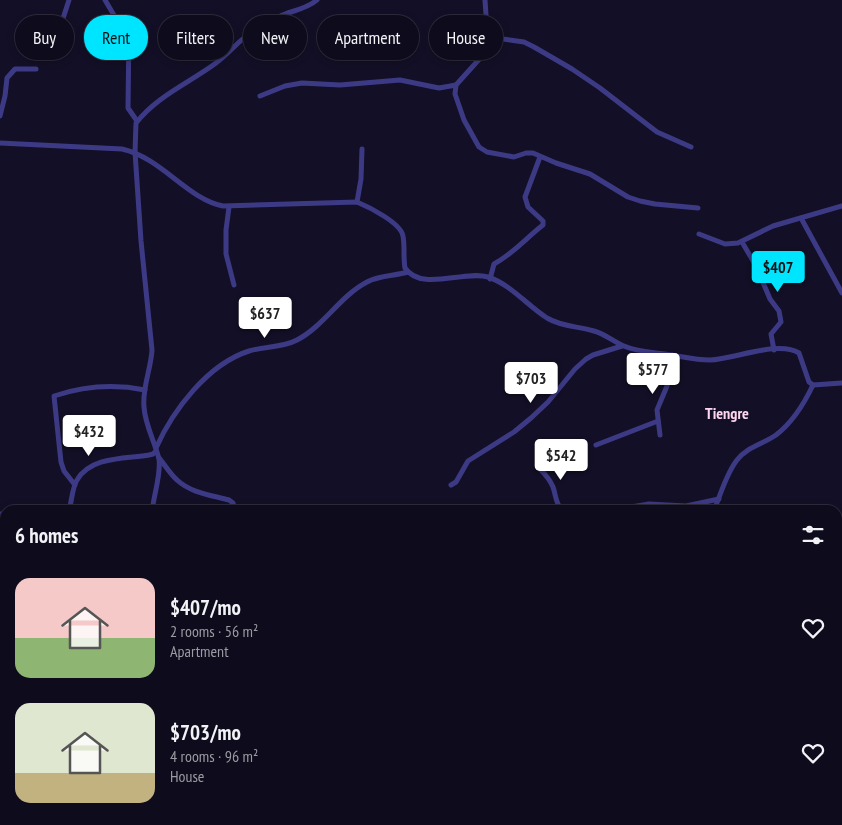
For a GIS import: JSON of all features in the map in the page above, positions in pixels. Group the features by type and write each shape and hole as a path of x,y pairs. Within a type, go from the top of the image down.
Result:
{"street":[{"path":"64,15 69,0"},
{"path":"105,0 118,22 129,29 128,108 137,121"},
{"path":"153,505 158,477 158,458 144,407 152,350 141,241 135,126 137,121 158,102 220,60 258,27 312,4 317,0"},
{"path":"485,0 487,15"},
{"path":"503,39 524,42 534,47 600,88 657,132 691,147"},
{"path":"477,60 456,85 456,94 464,120 479,147 487,152 514,157 530,152 590,174 628,197 655,204 698,208"},
{"path":"0,116 6,96 7,78 15,68 36,68"},
{"path":"260,96 285,86 302,83 340,85 400,80 439,88 456,85"},
{"path":"0,142 122,149 135,152 163,169 202,199 213,204 229,207 357,202 365,205 401,230 404,262 408,272 413,276 426,279 476,276 490,278 549,319 560,324 596,331 606,335 622,346 638,350 711,360 790,349 799,353 809,382 813,385 842,383"},
{"path":"357,202 361,179 362,149"},
{"path":"490,278 494,264 506,258 521,242 543,225 543,220 528,207 525,198 540,157"},
{"path":"699,234 725,244 738,244 748,237 773,226 842,206"},
{"path":"229,207 226,230 226,254 234,285"},
{"path":"801,218 842,293"},
{"path":"742,242 756,266 768,296 779,311 780,324 771,334 774,350"},
{"path":"69,505 75,485 80,476 99,462 149,455 156,450 164,428 183,402 214,371 249,351 273,348 296,341 368,281 408,272"},
{"path":"451,485 456,482 468,461 514,432 532,418 586,359 622,346"},
{"path":"660,435 658,410 666,386 672,355"},
{"path":"716,505 737,460 751,448 775,435 786,425 797,413 813,385"},
{"path":"75,485 64,471 61,462 54,396 68,392 112,386 145,390"},
{"path":"596,445 658,421"},
{"path":"158,458 182,484 194,491 229,500 233,505"},
{"path":"540,469 547,476 558,505"},
{"path":"691,505 719,499"},
{"path":"643,505 668,505"}],"district":[{"name":"Tiengre","path":"727,413"}]}
